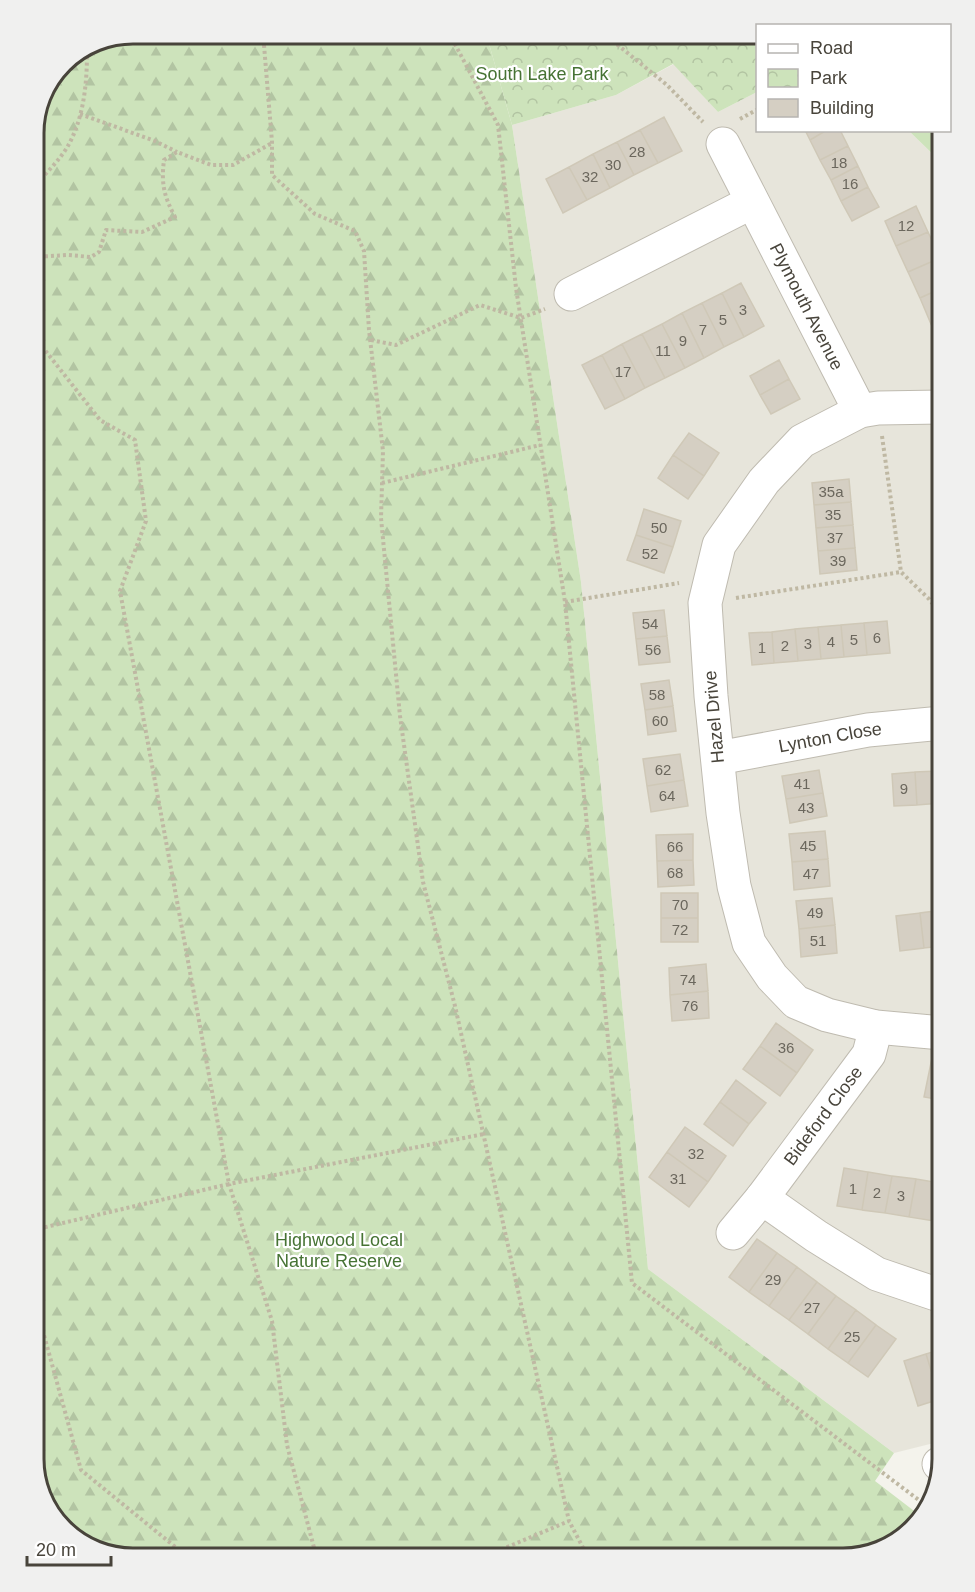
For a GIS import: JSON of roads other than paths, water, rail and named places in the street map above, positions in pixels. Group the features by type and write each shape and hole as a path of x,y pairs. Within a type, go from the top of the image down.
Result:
{"street":[{"name":"Plymouth Avenue","path":"723,144 752,202 869,409"},
{"path":"571,294 752,202"},
{"name":"Hazel Drive","path":"932,407 869,409 802,441 764,481 718,545 707,591 723,813 734,886 749,943 772,977 796,1002 827,1015 876,1027 932,1032"},
{"name":"Lynton Close","path":"718,758 868,730 932,724"},
{"name":"Bideford Close","path":"733,1233 762,1198 869,1053 876,1027"},
{"path":"762,1198 816,1236 877,1274 932,1293"}],"park label":[{"name":"South Lake Park","path":"542,74"},
{"name":"Highwood Local Nature Reserve","path":"339,1250"}]}
